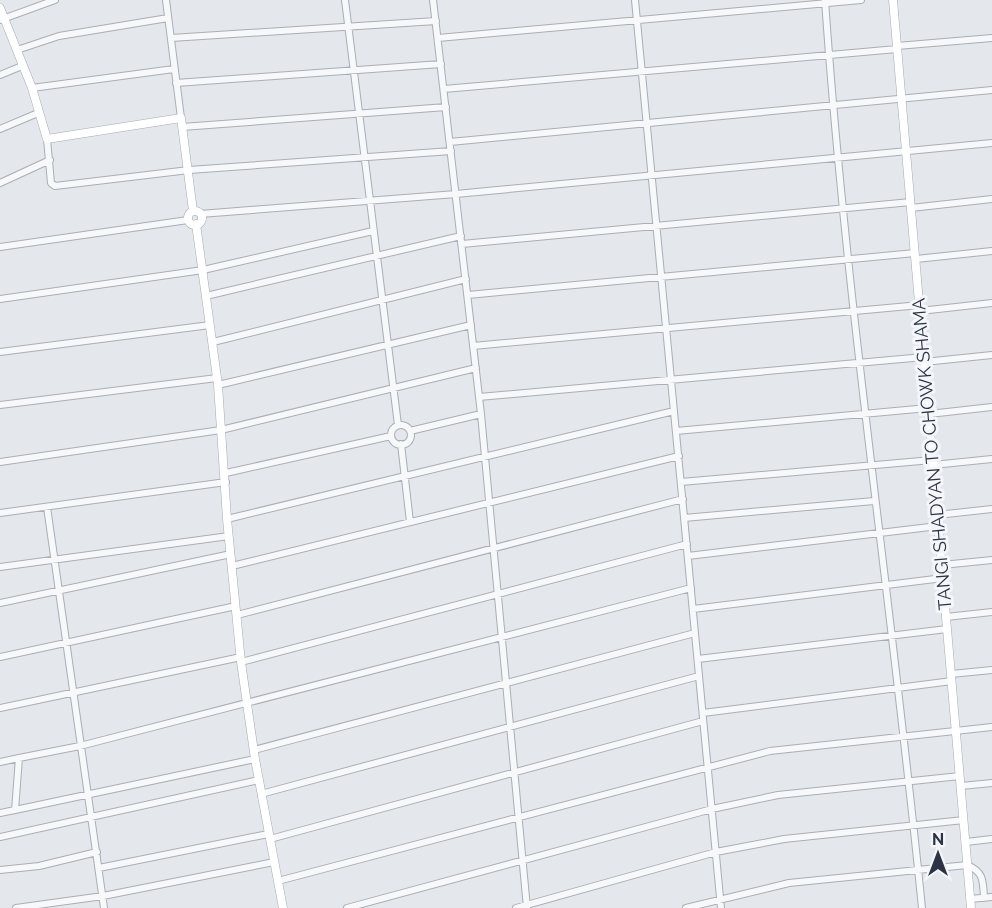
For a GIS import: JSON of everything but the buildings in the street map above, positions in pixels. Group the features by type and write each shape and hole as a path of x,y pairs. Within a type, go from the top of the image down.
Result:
{"main road":[{"name":"TANGI SHADYAN TO CHOWK SHAMA","path":"893,0 971,908"},
{"path":"0,8 2,20 32,88 47,139 181,118 197,212 201,219 192,222"},
{"path":"197,212 189,214 203,270 213,342 241,659 255,759 282,908"}],"street":[{"path":"2,20 55,0"},
{"path":"166,0 181,118"},
{"path":"345,0 398,425"},
{"path":"433,0 474,346 527,906"},
{"path":"635,0 721,908"},
{"path":"438,38 825,1 861,0"},
{"path":"825,1 842,208 850,259 874,501 899,688 922,908"},
{"path":"17,50 59,36 168,18"},
{"path":"171,38 435,21"},
{"path":"444,89 831,56 992,38"},
{"path":"176,83 441,64"},
{"path":"0,75 22,66"},
{"path":"32,88 174,69"},
{"path":"450,142 992,90"},
{"path":"182,127 446,107"},
{"path":"0,129 38,113"},
{"path":"47,139 51,183 55,186 189,170 451,151"},
{"path":"197,212 369,202 992,143"},
{"path":"0,183 50,160"},
{"path":"462,244 842,208 992,199"},
{"path":"0,247 192,222"},
{"path":"0,299 203,270 373,231"},
{"path":"206,296 461,236"},
{"path":"468,295 850,259 992,251"},
{"path":"213,342 466,279"},
{"path":"474,346 855,311 992,303"},
{"path":"0,352 210,325"},
{"path":"0,405 217,381 471,325"},
{"path":"479,397 860,362 992,355"},
{"path":"0,462 221,430 476,368"},
{"path":"676,431 866,414 992,407"},
{"path":"227,519 674,411"},
{"path":"410,431 481,414"},
{"path":"398,425 405,426 410,431 410,438 401,444 395,442 391,436 392,429 398,425"},
{"path":"0,513 226,478 391,436"},
{"path":"401,444 410,522"},
{"path":"232,566 679,456"},
{"path":"681,482 871,465 992,459"},
{"path":"237,615 683,500"},
{"path":"684,518 874,501"},
{"path":"46,507 105,908"},
{"path":"937,514 992,509"},
{"path":"688,556 938,526"},
{"path":"0,567 229,536"},
{"path":"0,708 241,659 687,544"},
{"path":"0,603 231,554"},
{"path":"942,565 992,560"},
{"path":"693,609 943,578"},
{"path":"0,762 80,746 247,704 691,588"},
{"path":"0,657 236,606"},
{"path":"946,617 992,612"},
{"path":"698,659 947,629"},
{"path":"254,750 695,633"},
{"path":"703,713 899,688 992,669"},
{"path":"261,794 699,676"},
{"path":"99,868 269,836 704,721"},
{"path":"278,881 708,765 770,751 992,727"},
{"path":"15,810 19,758"},
{"path":"0,813 255,759"},
{"path":"347,908 712,809 778,795 960,776"},
{"path":"0,837 259,780"},
{"path":"961,786 992,783"},
{"path":"516,908 716,852 784,839 964,820"},
{"path":"966,842 992,839"},
{"path":"0,870 39,866 97,852"},
{"path":"16,908 103,896 274,862"},
{"path":"686,908 789,883 968,865 979,870 983,877 984,898"},
{"path":"970,899 992,897"}]}
